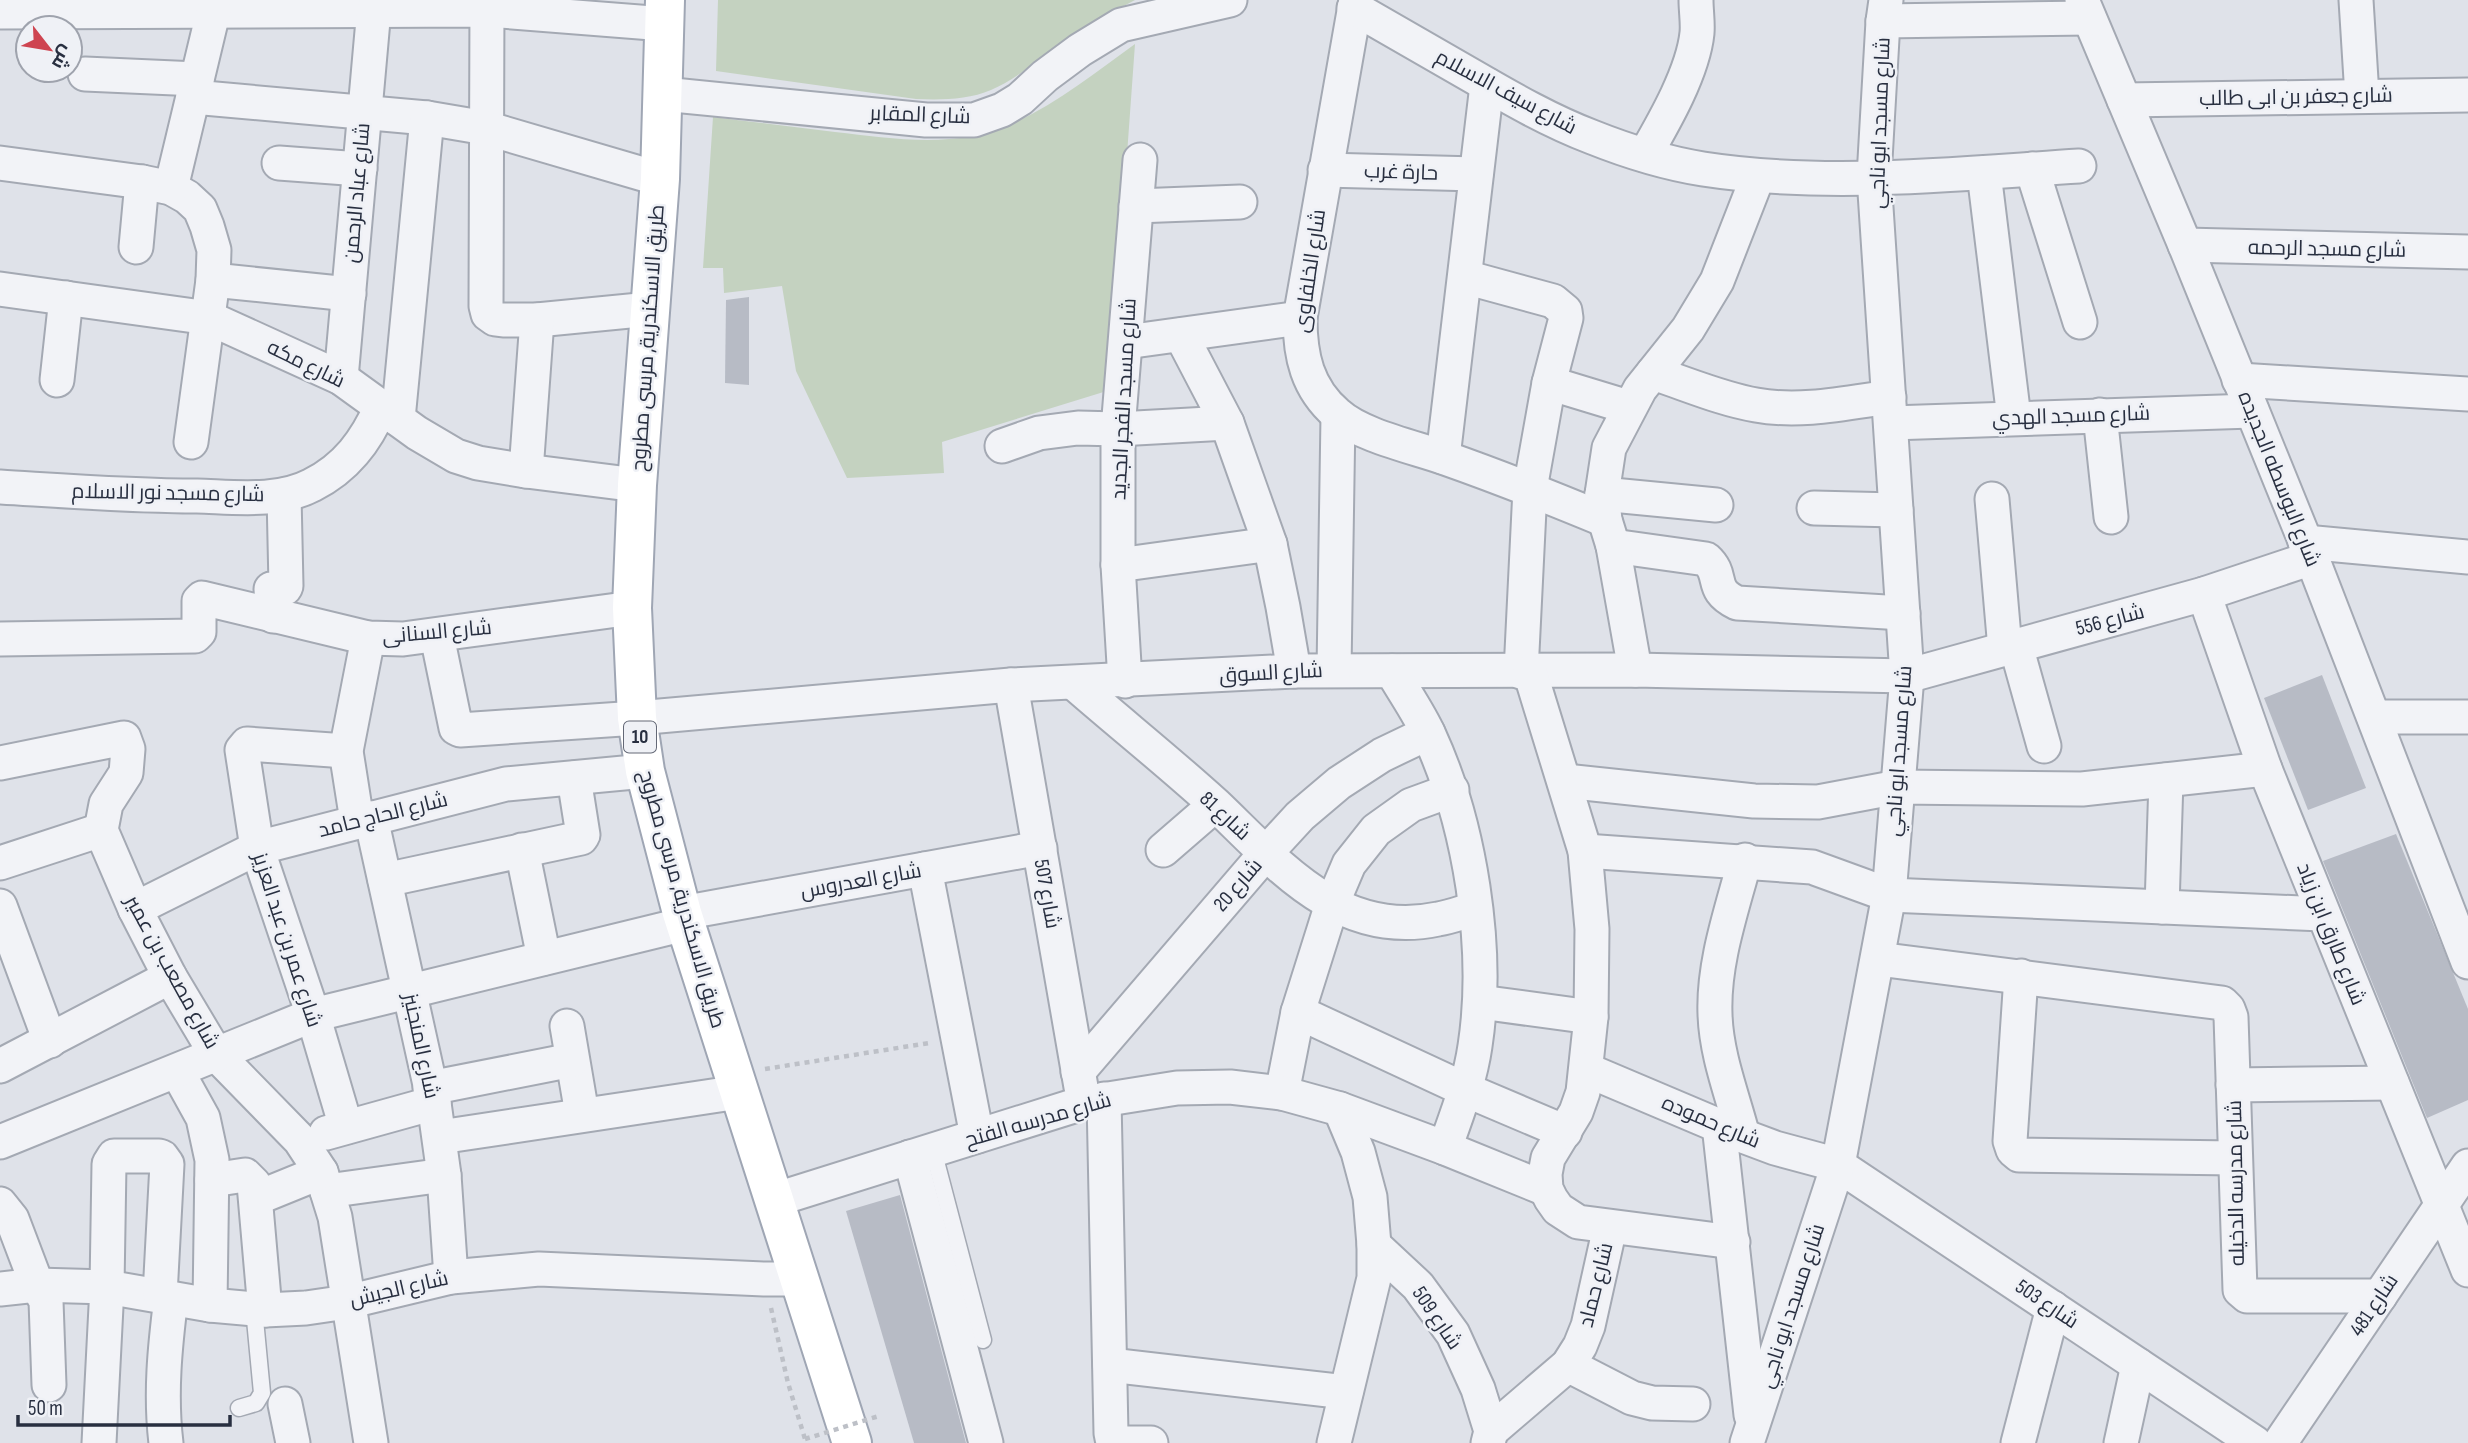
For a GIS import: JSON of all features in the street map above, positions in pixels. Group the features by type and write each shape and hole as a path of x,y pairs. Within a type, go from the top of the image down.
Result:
{"main road":[{"name":"طريق الاسكندرية, مرسى مطروح","path":"665,12 660,178 637,485 632,608 637,718 645,771 684,919 774,1200 782,1279 852,1443"}],"street":[{"name":"شارع المقابر","path":"663,94 926,120 974,120 1002,110 1020,99 1063,63 1121,25 1230,0"},
{"path":"1645,155 1667,117 1685,77 1697,34 1696,0"},
{"path":"2356,0 2362,96"},
{"name":"شارع سيف الاسلام","path":"1355,4 1538,113 1590,136 1645,155 1701,169 1758,176 1821,179 1984,173 2078,166"},
{"name":"شارع الخلفاوى","path":"1355,4 1300,318 1300,346 1307,372 1320,396 1338,416 1378,436 1443,457 1607,520"},
{"path":"0,12 128,5 214,9 487,5 665,12"},
{"path":"487,5 485,306 488,314 495,319 537,320 650,309"},
{"name":"شارع عباد الرحمن","path":"341,378 365,112 393,6"},
{"path":"136,247 195,88 214,9"},
{"path":"1885,10 2086,9"},
{"name":"شارع البوسطه الجديده","path":"2086,9 2308,550 2468,961"},
{"name":"شارع مسجد ابو ناجي","path":"1750,1435 1838,1165 1889,895 1907,677 1874,177 1885,10"},
{"path":"85,74 486,128 660,178"},
{"path":"1443,457 1487,85"},
{"name":"شارع جعفر بن ابى طالب","path":"2124,100 2468,95"},
{"path":"389,413 427,118"},
{"name":"شارع مسجد الفجر الجديد","path":"1125,681 1118,565 1118,429 1140,160"},
{"path":"0,163 157,185 187,197 200,209 214,250 213,280 191,442"},
{"path":"279,163 360,169"},
{"path":"2032,169 2080,322"},
{"name":"حارة غرب","path":"1325,170 1476,174"},
{"path":"1984,173 2014,418"},
{"path":"1635,670 1607,520 1609,449 1628,407 1688,329 1717,281 1758,176"},
{"path":"1136,206 1240,202"},
{"name":"شارع مسجد الرحمه","path":"2185,245 2468,252"},
{"path":"1465,277 1560,304 1566,318 1549,383 1530,489 1526,672 1565,781 1584,850 1592,929 1591,1017 1583,1092 1576,1112 1548,1158 1546,1189 1558,1209 1589,1225 1733,1242"},
{"path":"213,280 349,294"},
{"name":"شارع مكه","path":"0,289 209,318 341,378 456,456 478,463 526,471 637,485"},
{"path":"57,380 66,298"},
{"path":"1126,342 1300,318"},
{"path":"526,471 537,320"},
{"path":"1181,335 1227,423 1270,544 1294,671"},
{"name":"شارع مسجد الهدي","path":"1653,373 1756,405 1789,408 1827,406 2014,418 2252,411"},
{"path":"2239,380 2468,394"},
{"path":"1549,383 1628,407"},
{"name":"شارع مسجد نور الاسلام","path":"0,487 148,496 284,495 310,486 334,472 354,454 370,432 389,413"},
{"path":"2100,415 2111,517"},
{"path":"1334,670 1338,416"},
{"path":"1002,446 1040,433 1078,428 1118,429 1227,423"},
{"path":"273,616 271,589 286,586 284,495"},
{"path":"1992,499 2010,648 2044,746"},
{"path":"1607,520 1716,505"},
{"path":"1814,508 1896,510"},
{"path":"1607,520 1706,559 1713,565 1717,574 1716,584 1721,592 1737,603 1903,613"},
{"path":"1118,565 1270,544"},
{"path":"2308,550 2468,557"},
{"name":"شارع 556","path":"1907,677 2204,594 2308,550"},
{"name":"شارع طارق ابن زياد","path":"2204,594 2265,769 2468,1270"},
{"name":"شارع السنانى","path":"0,639 195,636 200,632 199,601 205,598 368,638 403,639 632,608"},
{"name":"شارع السوق","path":"437,636 458,730 637,718 1012,685 1294,671 1635,670 1907,677"},
{"name":"شارع المنجنيز","path":"368,638 346,751 364,820 385,880 432,1096 444,1175 451,1277"},
{"path":"1392,671 1429,733 1452,790 1467,849 1475,909 1480,956 1480,1002 1475,1047 1466,1090 1445,1148"},
{"name":"شارع 81","path":"1074,683 1215,805 1285,873 1332,904 1365,917 1400,922 1437,920 1475,909"},
{"name":"شارع 507","path":"1012,685 1040,848 1088,1091 1110,1365 1112,1438 1119,1443 1151,1443"},
{"path":"2374,717 2468,717"},
{"name":"شارع 20","path":"1088,1091 1265,854 1300,816 1339,783 1382,755 1429,733"},
{"path":"0,763 124,738 128,749 126,773 111,792 101,831 0,863"},
{"name":"شارع عمر بن عبد العزيز","path":"346,751 247,744 242,750 257,848 313,1015 346,1128"},
{"path":"1565,781 1754,800 1818,802 1898,787 2082,789 2265,769"},
{"name":"شارع الحاج حامد","path":"135,909 257,848 506,784 645,771"},
{"path":"385,880 582,838 574,778"},
{"path":"2162,907 2166,780"},
{"path":"1282,1093 1298,1012 1332,904 1349,864 1376,831 1411,805 1452,790"},
{"path":"1163,850 1215,805"},
{"name":"شارع مصعب بن عمير","path":"101,831 135,909 170,976 216,1054 300,1140 324,1182 335,1217 371,1443"},
{"name":"شارع العدروس","path":"0,1142 313,1015 544,958 684,919 1040,848"},
{"path":"522,850 544,958"},
{"path":"1584,850 1812,866 1889,895 2323,914"},
{"path":"1745,860 1716,978 1715,1017 1731,1131 1733,1242 1750,1435"},
{"path":"925,869 976,1136"},
{"path":"0,906 50,1041"},
{"path":"1878,958 2021,976 2010,1141 2013,1150 2019,1155 2235,1158"},
{"path":"0,1066 170,976"},
{"name":"شارع مدرسه الدخيله","path":"2021,976 2213,1001 2228,1009 2231,1017 2238,1286 2247,1296 2380,1296"},
{"path":"1480,1002 1591,1017"},
{"path":"1298,1012 1466,1090 1565,1132"},
{"path":"567,1026 582,1114"},
{"path":"300,1140 346,1128 432,1096 572,1060"},
{"path":"177,1070 203,1118 212,1160 210,1305"},
{"name":"شارع حموده","path":"1587,1070 1775,1148 1838,1165"},
{"path":"440,1137 582,1114 736,1083"},
{"path":"2233,1085 2392,1083"},
{"name":"شارع مدرسه الفتح","path":"774,1200 976,1136 1088,1091 1230,1087 1282,1093 1340,1109 1546,1189"},
{"path":"1334,1443 1374,1278 1370,1197 1357,1152 1340,1109"},
{"path":"922,1154 986,1443"},
{"path":"99,1443 110,1161 114,1156 159,1156 167,1164 163,1360 163,1422 166,1443"},
{"name":"شارع 503","path":"1838,1165 2255,1443"},
{"name":"شارع 481","path":"2280,1443 2468,1166"},
{"path":"212,1180 245,1175 254,1184 257,1198 260,1309"},
{"path":"257,1198 324,1182 444,1175"},
{"path":"0,1204 12,1219 48,1310 49,1385"},
{"name":"شارع حماد","path":"1489,1437 1567,1365 1580,1346 1588,1326 1610,1227"},
{"name":"شارع 509","path":"1374,1245 1418,1286 1453,1334 1478,1389 1489,1437"},
{"name":"شارع الجيش","path":"0,1289 37,1285 107,1287 210,1305 260,1309 306,1308 347,1302 451,1277 539,1269 782,1279"},
{"path":"2018,1443 2053,1308"},
{"path":"1110,1365 1346,1392"},
{"path":"1567,1365 1632,1398 1652,1403 1693,1404"},
{"path":"2121,1443 2138,1365"},
{"path":"285,1404 293,1443"}],"lane":[{"path":"922,1154 983,1340"},
{"path":"239,1408 256,1403 262,1393 260,1309"}],"path":[{"path":"736,1083 958,1038"},
{"path":"782,1279 788,1383 805,1439 879,1416"}],"green space":[{"path":"718,0 1135,0 1087,26 1004,84 991,90 963,98 916,99 716,71"},
{"path":"1135,44 1110,390 942,442 944,473 847,478 796,371 782,286 724,293 723,268 703,268 713,117 903,139 970,136 992,131 1030,115"}],"building":[{"path":"749,297 749,385 725,383 726,300"},
{"path":"2322,675 2366,788 2308,810 2264,698"},
{"path":"2396,834 2468,1009 2468,1100 2427,1118 2323,861"},
{"path":"900,1195 966,1443 914,1443 846,1211"}]}
